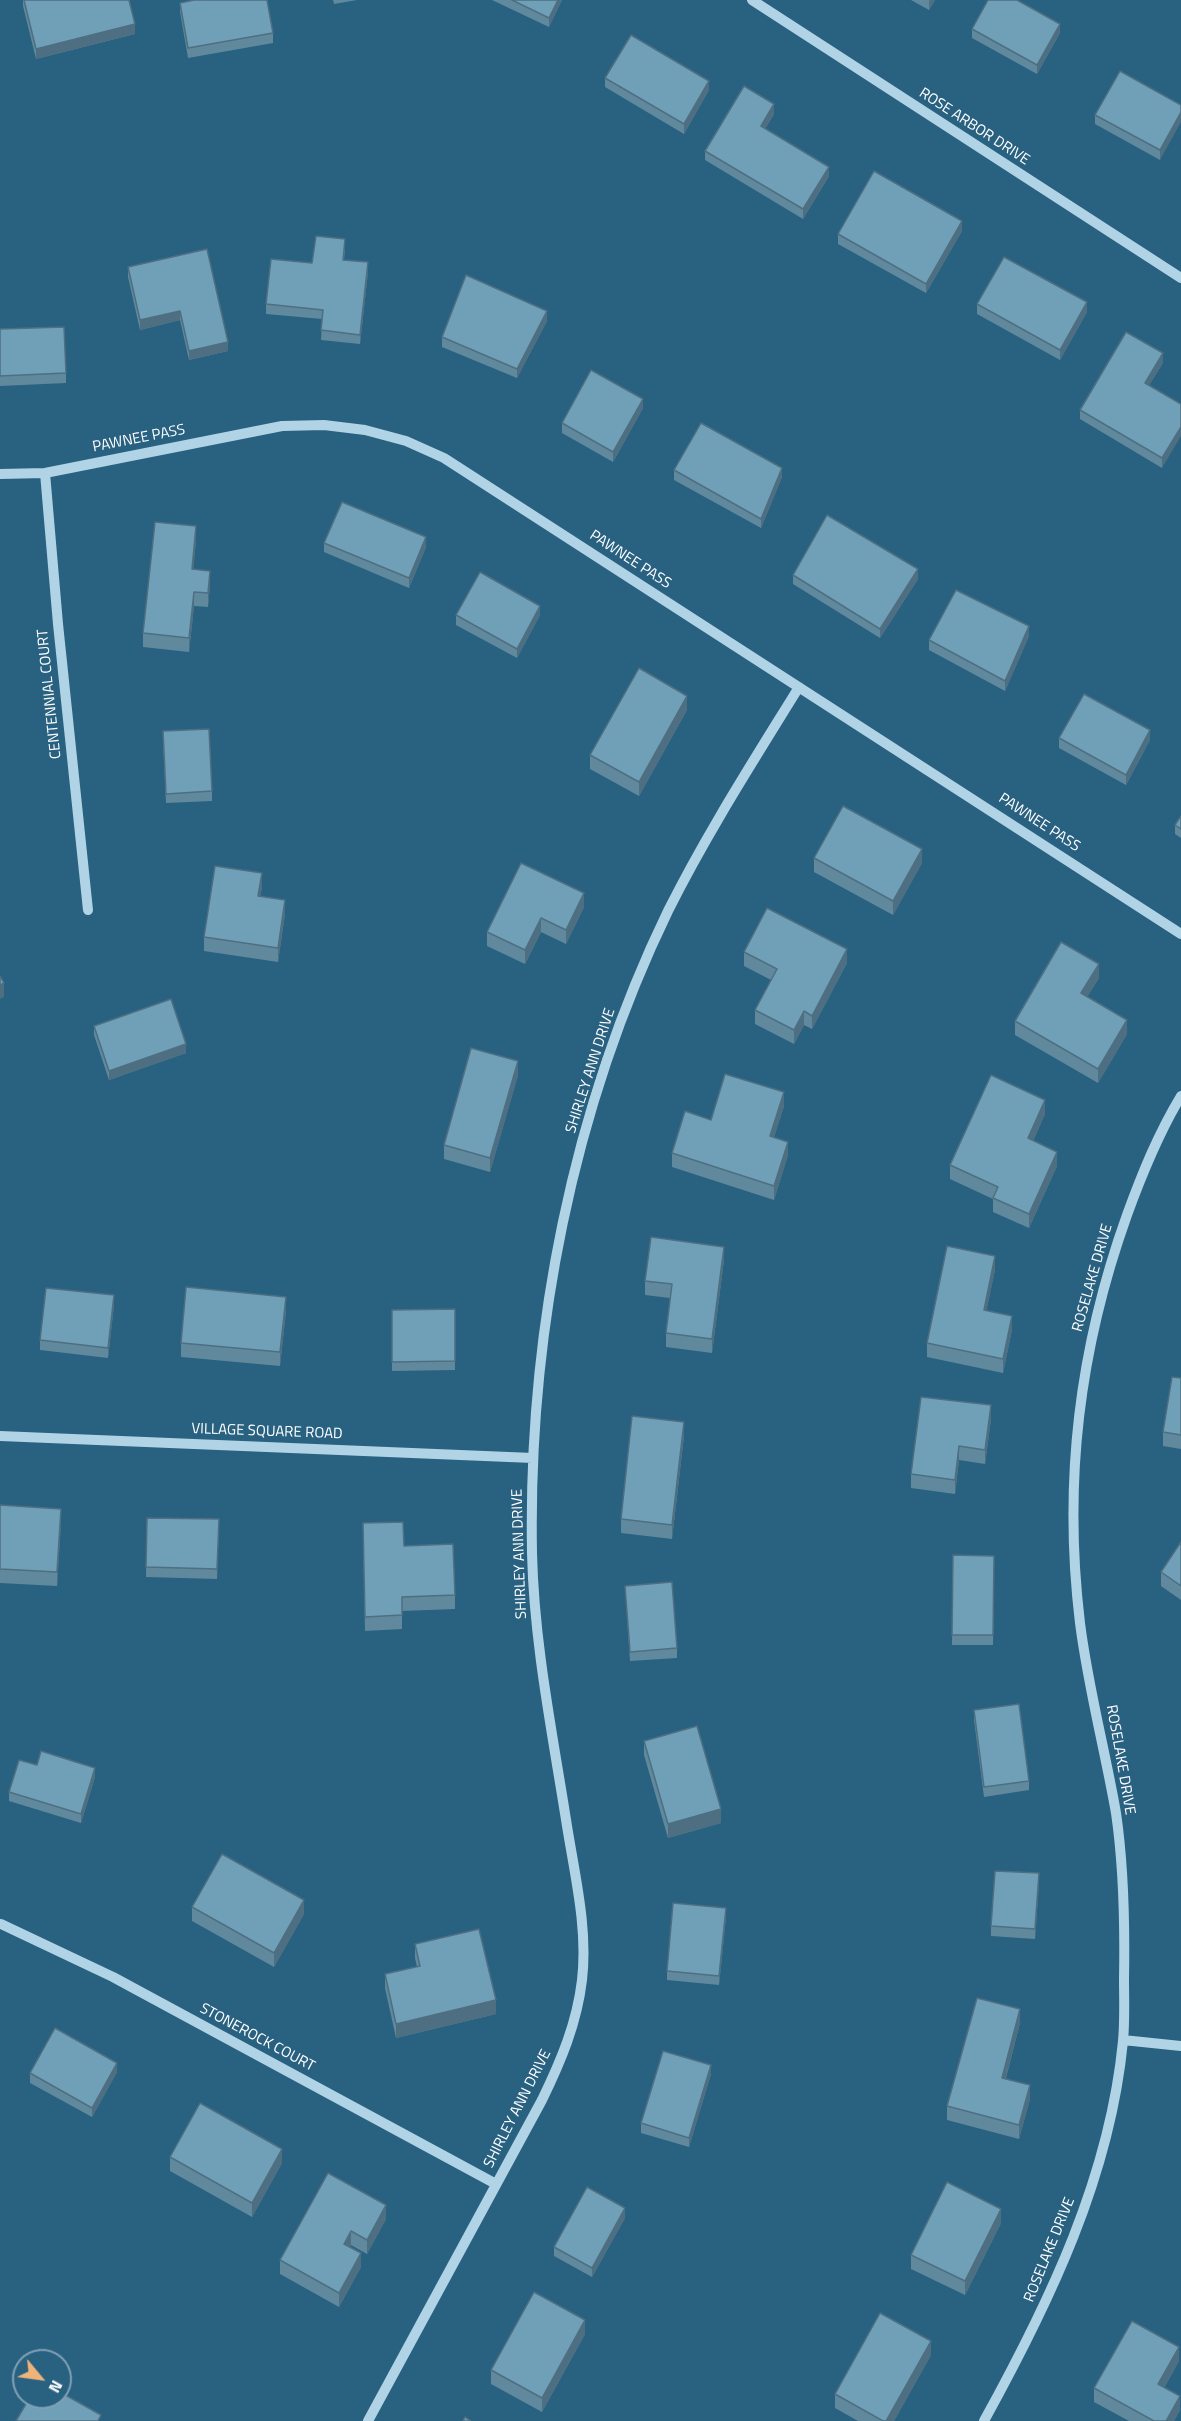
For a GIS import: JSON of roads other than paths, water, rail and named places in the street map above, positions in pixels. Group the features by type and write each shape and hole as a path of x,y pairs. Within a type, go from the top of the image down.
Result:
{"street":[{"name":"ROSE ARBOR DRIVE","path":"752,0 1181,278"},
{"name":"PAWNEE PASS","path":"0,474 45,473 282,426 324,424 365,430 406,441 444,458 1181,934"},
{"name":"CENTENNIAL COURT","path":"45,473 58,624 88,910"},
{"name":"SHIRLEY ANN DRIVE","path":"368,2421 561,2061 575,2020 582,1978 583,1921 543,1675 532,1557 532,1458 552,1281 572,1180 599,1085 636,985 669,911 737,786 800,687"},
{"name":"ROSELAKE DRIVE","path":"984,2421 1033,2333 1072,2244 1095,2175 1114,2094 1123,2040 1125,1905 1116,1816 1081,1625 1074,1554 1073,1483 1081,1391 1090,1335 1108,1268 1144,1168 1181,1096"},
{"name":"VILLAGE SQUARE ROAD","path":"0,1436 532,1458"},
{"name":"STONEROCK COURT","path":"1,1924 113,1977 496,2184"},
{"path":"1123,2040 1181,2046"}]}
